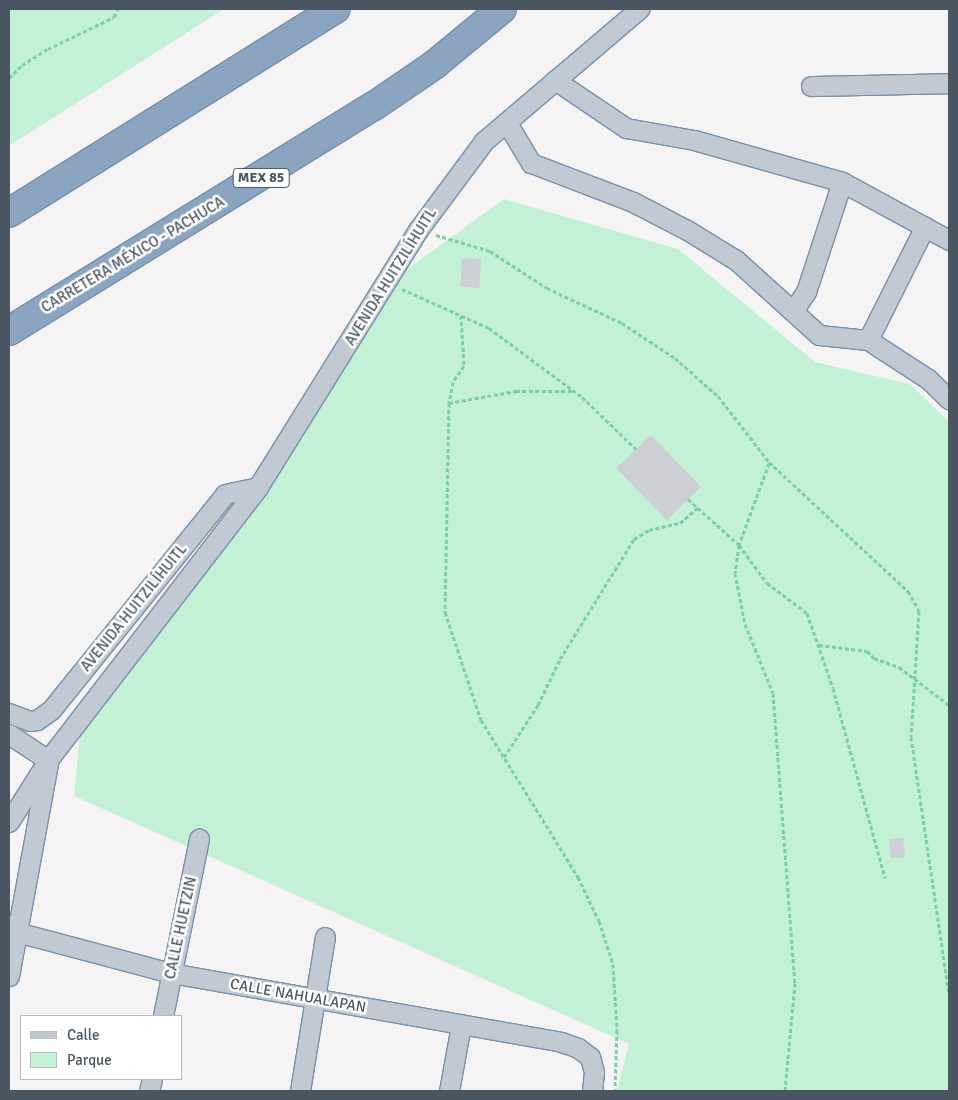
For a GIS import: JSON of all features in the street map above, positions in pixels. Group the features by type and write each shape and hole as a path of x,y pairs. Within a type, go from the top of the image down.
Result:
{"highway":[{"path":"9,214 336,9"},
{"name":"CARRETERA MÉXICO - PACHUCA","path":"9,331 374,106 434,65 502,9"}],"street":[{"name":"AVENIDA HUITZILÍHUITL","path":"9,822 48,760 258,487 388,283 418,230 484,141 639,9"},
{"path":"556,80 626,128 694,140 842,182 949,240"},
{"path":"811,86 949,82"},
{"path":"507,123 531,163 633,202 687,230 736,260 819,335 868,340 928,379 949,399"},
{"path":"792,311 806,292 842,182"},
{"path":"868,340 924,226"},
{"name":"AVENIDA HUITZILÍHUITL","path":"9,713 30,721 37,720 52,710 224,494 258,487"},
{"path":"9,734 48,760 47,782 13,928 9,976"},
{"name":"CALLE HUETZIN","path":"163,1015 199,839"},
{"name":"CALLE NAHUALAPAN","path":"13,928 171,973 314,1000 561,1042 578,1048 590,1057 594,1072 592,1091"},
{"path":"300,1091 325,937"},
{"path":"448,1091 461,1025"}],"path":[{"path":"9,78 22,65 48,49 114,17 118,9"},
{"path":"418,230 490,251 547,288 637,333 675,358 718,396 770,462 908,591 919,611 911,737 949,994"},
{"path":"388,283 489,328 574,391 636,450"},
{"path":"461,315 464,366 453,382 449,402 445,612 481,720 578,877 599,921 613,964 618,1030 615,1091"},
{"path":"449,402 516,391 574,391"},
{"path":"770,462 739,545 735,573 746,624 773,693 795,983 785,1091"},
{"path":"688,499 739,545 767,583 807,613 819,644 885,878"},
{"path":"504,757 538,705 560,659 634,539 649,530 680,523 697,507"},
{"path":"819,644 867,651 874,658 900,667 949,706"}],"green space":[{"path":"9,9 224,9 9,146"},
{"path":"504,199 678,249 815,362 910,384 949,422 949,1091 617,1091 629,1044 74,796 80,734 402,273"}],"building":[{"path":"462,258 481,259 479,288 460,287"},
{"path":"651,435 701,487 666,520 616,468"},
{"path":"903,838 905,857 891,858 889,839"}]}
